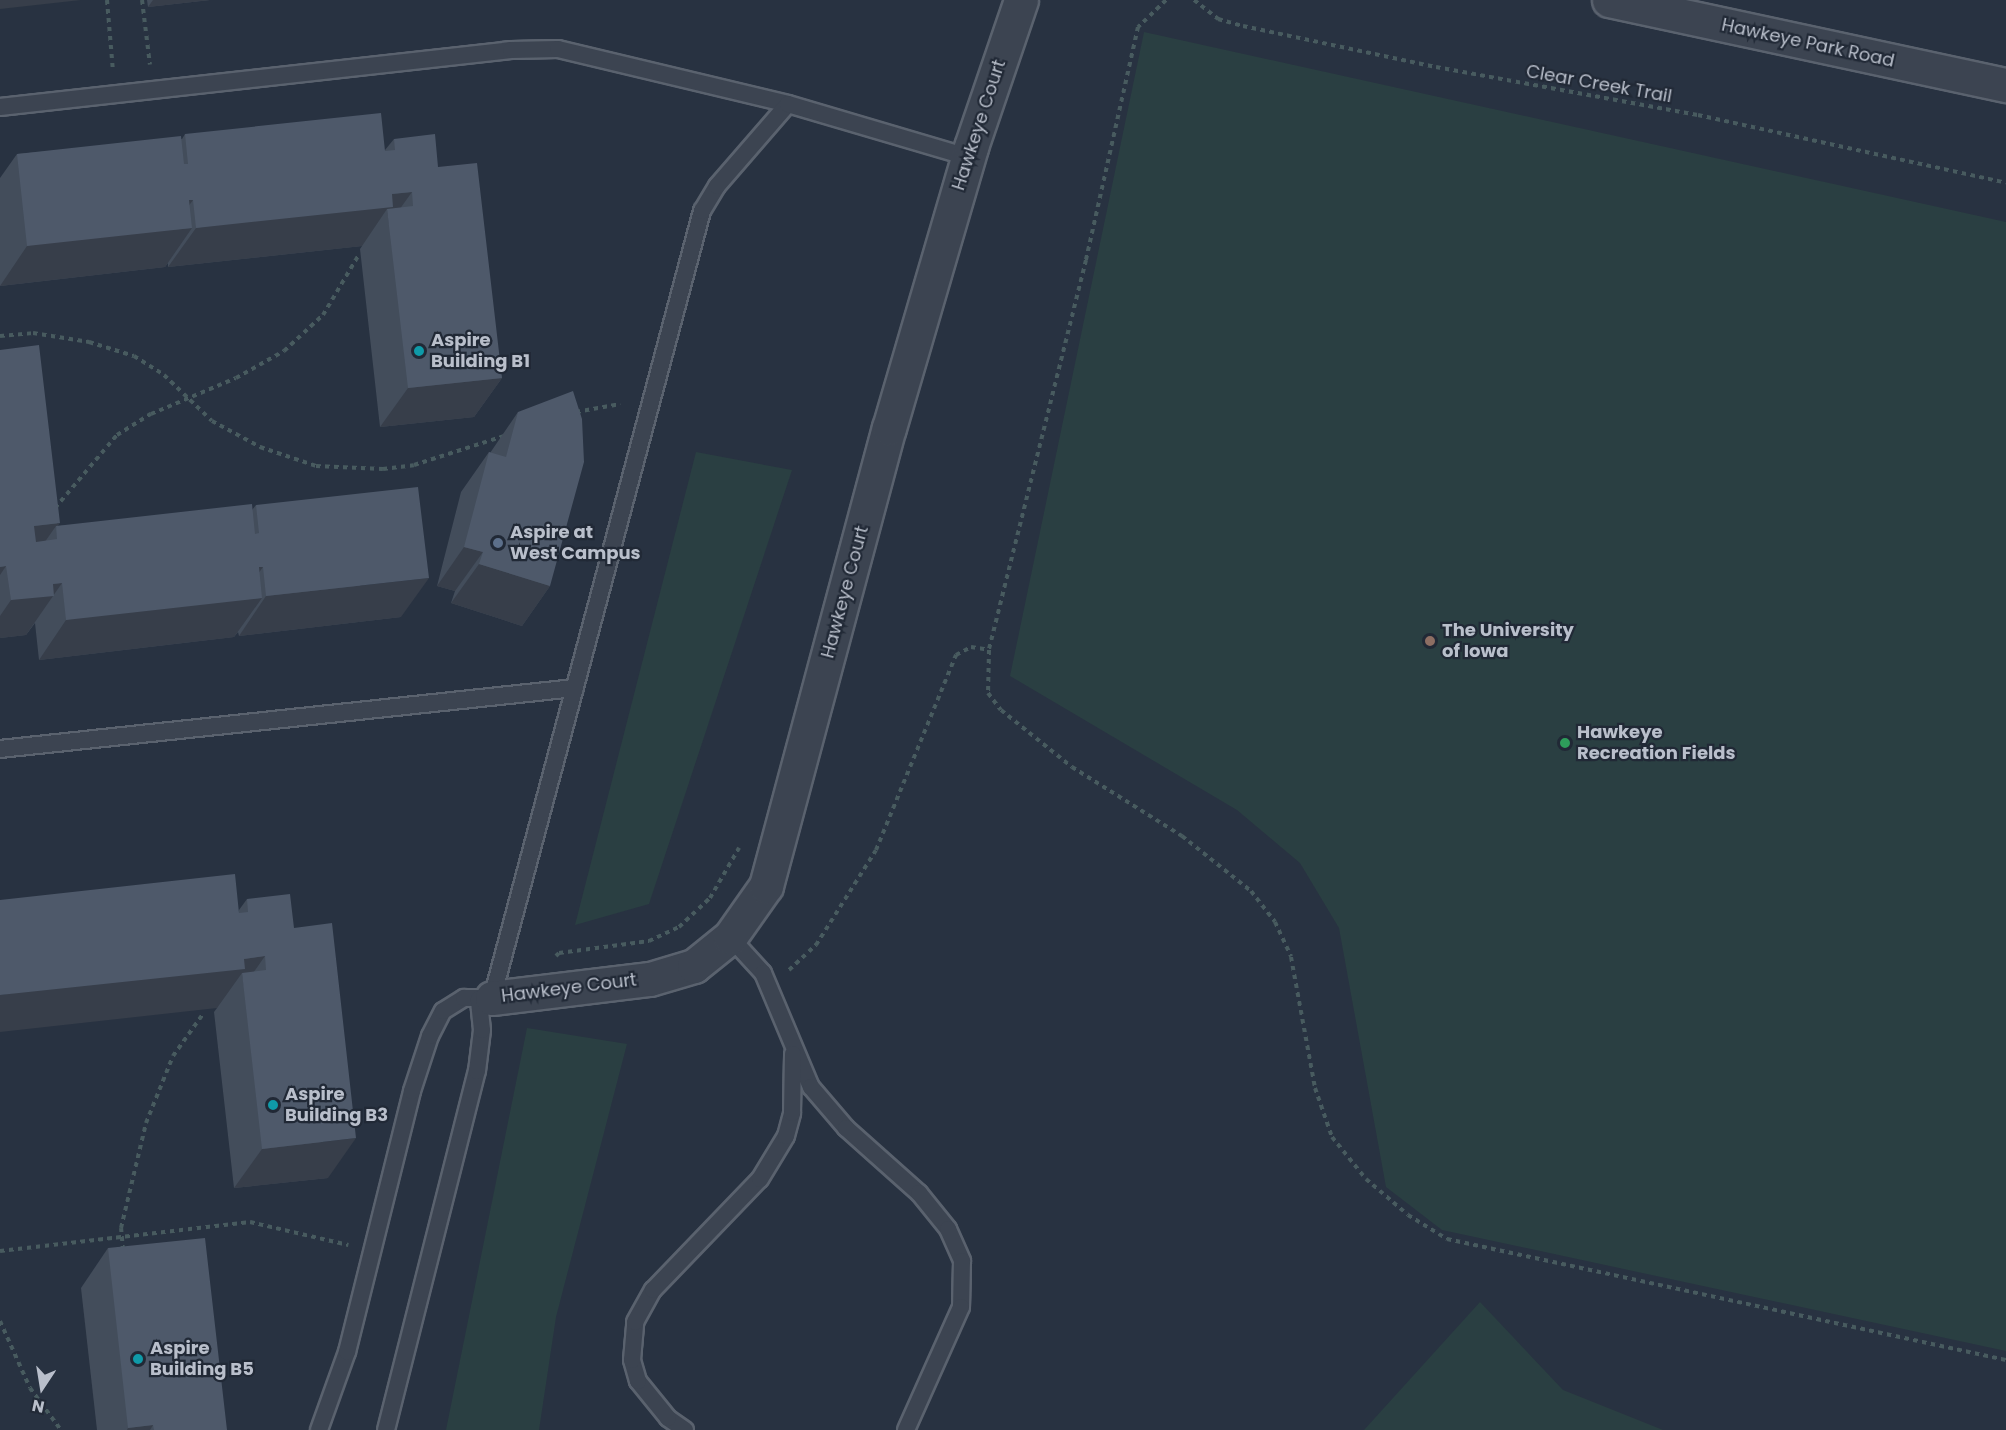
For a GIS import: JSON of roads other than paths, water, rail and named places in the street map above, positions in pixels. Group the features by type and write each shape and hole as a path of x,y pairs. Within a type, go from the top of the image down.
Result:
{"street":[{"name":"Hawkeye Court","path":"485,999 650,979 694,966 730,937 766,886 889,428 968,157 1021,0"},
{"name":"Hawkeye Park Road","path":"1610,0 2006,85"}],"lane":[{"path":"0,107 511,50 558,49 788,104 968,157"},
{"path":"386,1430 477,1071 485,999 575,688 694,232 717,186 788,104"},
{"path":"0,749 575,688"},
{"path":"730,937 763,973 811,1087 826,1107 919,1192 948,1229 962,1261 961,1307 906,1430"},
{"path":"319,1430 347,1352 430,1036 443,1011 464,998 485,999"},
{"path":"685,1430 668,1418 638,1381 632,1360 635,1322 653,1290 760,1179 786,1136 792,1113 793,1044"}],"place":[{"name":"Aspire Building B1","path":"419,351"},
{"name":"Aspire at West Campus","path":"498,543"},
{"name":"The University of Iowa","path":"1430,641"},
{"name":"Hawkeye Recreation Fields","path":"1565,743"},
{"name":"Aspire Building B3","path":"273,1105"},
{"name":"Aspire Building B5","path":"138,1359"}]}
